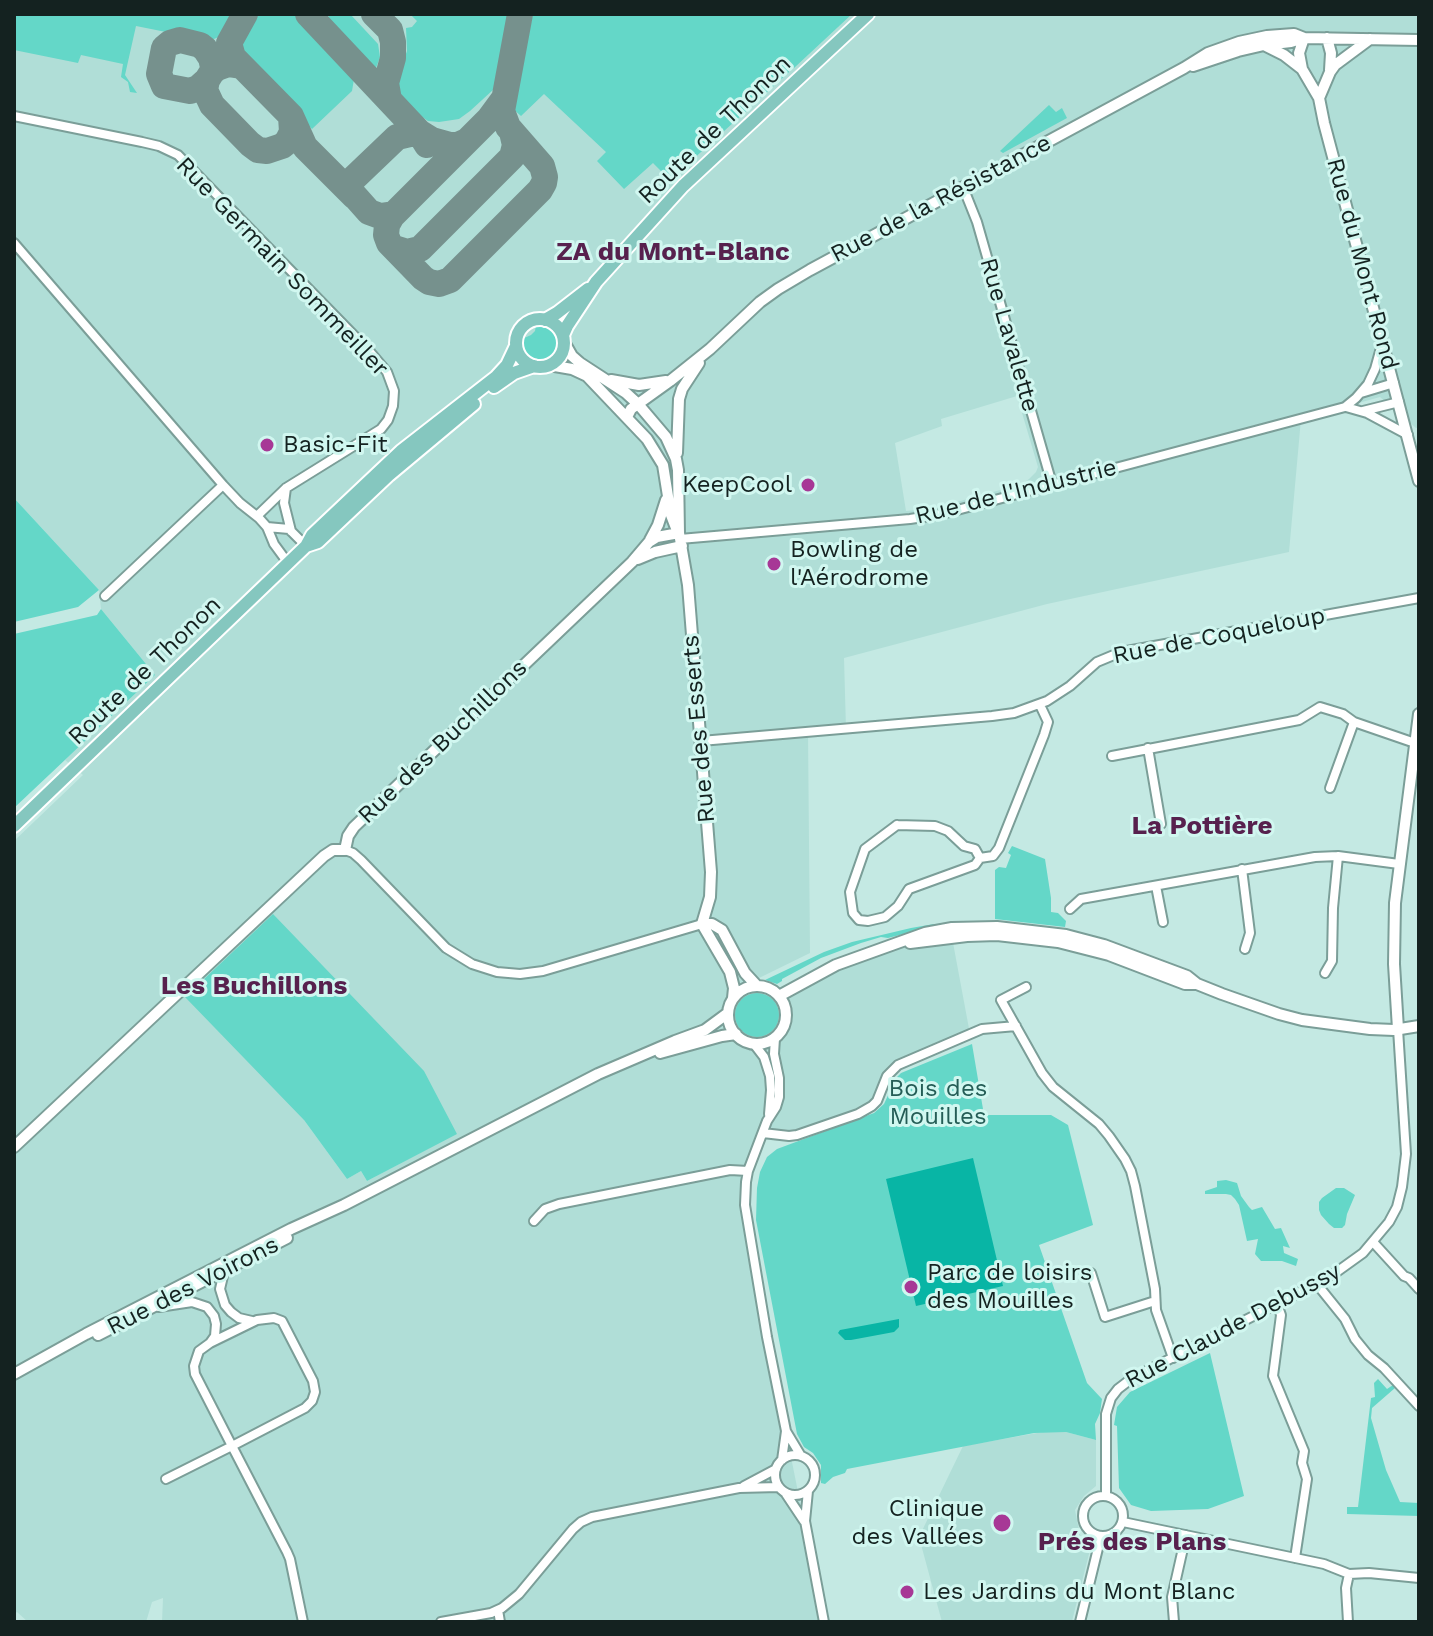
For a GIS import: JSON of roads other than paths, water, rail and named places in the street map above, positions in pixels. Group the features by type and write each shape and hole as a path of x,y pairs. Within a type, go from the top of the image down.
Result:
{"main road":[{"name":"Route de Thonon","path":"563,339 567,326 596,282 683,186 868,14"},
{"name":"Route de Thonon","path":"545,320 596,282"},
{"path":"532,320 555,324 563,339 560,356 549,365 534,366 522,359 516,346 518,334 532,320"},
{"name":"Route de Thonon","path":"14,826 401,451 496,377 509,362 516,346"},
{"name":"Route de Thonon","path":"306,546 318,542 389,475 502,380 534,366"}],"street":[{"name":"Rue de la Résistance","path":"627,417 630,410 710,349 778,289 1208,53 1249,39 1294,34 1304,38"},
{"name":"Rue de la Résistance","path":"1184,68 1238,51 1304,38 1419,40"},
{"path":"1302,69 1299,53 1304,38"},
{"path":"1319,98 1330,72 1331,53 1327,38"},
{"path":"1330,72 1370,39"},
{"name":"Rue du Mont Rond","path":"1264,45 1302,69 1319,98 1419,481"},
{"name":"Rue Germain Sommeiller","path":"14,116 151,144 178,155 384,366 394,396 386,424 286,488 257,516"},
{"name":"Rue Lavalette","path":"963,187 977,222 1052,484"},
{"path":"14,243 223,485 267,527 274,544 288,563"},
{"name":"Rue des Esserts","path":"563,339 575,359 638,404 661,429 673,448 678,470 680,539 688,585 712,884 702,924"},
{"name":"Rue de l'Industrie","path":"680,539 942,514 1345,407 1361,393 1373,373 1382,343"},
{"name":"Rue de la Résistance","path":"678,470 679,399 693,371 710,349"},
{"name":"Rue des Esserts","path":"549,365 584,375 642,434 660,459 671,517 680,539"},
{"path":"601,377 639,385 656,384 675,377"},
{"name":"Rue de l'Industrie","path":"1361,393 1394,383"},
{"name":"Rue de l'Industrie","path":"1362,411 1399,402"},
{"name":"Rue de l'Industrie","path":"1345,407 1362,411 1407,432"},
{"path":"642,434 661,429 677,416"},
{"path":"105,596 223,485"},
{"path":"286,488 284,503 291,531"},
{"path":"649,542 661,519 667,492"},
{"path":"267,527 286,528 306,546"},
{"path":"649,542 657,537 680,539"},
{"name":"Rue des Buchillons","path":"632,562 680,539"},
{"name":"Rue des Buchillons","path":"14,1147 324,856 333,850 345,850 352,830 632,562 649,542"},
{"name":"Rue de Coqueloup","path":"701,741 1025,711 1064,690 1097,662 1121,652 1419,598"},
{"path":"980,858 975,849 964,846 948,831 935,826 897,825 865,849 850,892 854,915 859,920 868,921 885,917 898,906 909,889 975,865 980,858 993,856 999,848 1047,726 1047,717 1040,705"},
{"path":"1112,756 1299,720 1320,707 1415,743"},
{"path":"1398,1029 1395,903 1419,714"},
{"path":"1330,788 1354,722"},
{"path":"1148,748 1161,824"},
{"path":"345,850 361,860 446,948 472,964 497,972 520,974 543,971 702,924 712,924 722,930 745,973 757,986"},
{"path":"1070,909 1081,899 1315,857 1338,856 1399,864"},
{"path":"1325,973 1332,961 1338,856"},
{"path":"1242,869 1250,933 1245,949"},
{"path":"1156,886 1163,922"},
{"path":"702,924 731,976 733,998 728,1013 736,1034 754,1044 765,1043 781,1032 786,1021 785,1008 779,996 766,987 757,986 743,989 733,998"},
{"path":"779,996 836,965 925,933 952,928 997,927 1078,938 1123,951 1187,976 1197,984 1302,1020 1370,1029 1419,1026"},
{"path":"1026,987 1001,1000 1042,1073 1049,1083 1099,1124 1125,1159 1135,1186 1155,1289 1156,1310 1173,1358"},
{"name":"Rue des Voirons","path":"14,1374 99,1327 591,1078 705,1030 728,1013"},
{"path":"763,1133 789,1136 858,1114 877,1101 887,1076 896,1067 989,1027 1016,1026"},
{"name":"Rue Claude Debussy","path":"1106,1496 1105,1419 1115,1391 1131,1379 1342,1268 1363,1253 1395,1212 1405,1167 1398,1029"},
{"name":"Rue des Voirons","path":"638,1058 736,1034"},
{"path":"767,1121 779,1097 775,1038"},
{"path":"754,1044 764,1057 771,1090 767,1121 748,1171 745,1194 748,1228 786,1431 782,1460 775,1478 805,1521"},
{"path":"534,1221 545,1209 559,1204 730,1170 748,1171"},
{"name":"Rue des Voirons","path":"39,1361 155,1308 344,1205"},
{"path":"1373,1242 1419,1289"},
{"path":"224,1272 220,1289 225,1305 239,1318 253,1322"},
{"path":"1091,1273 1105,1317 1155,1301"},
{"path":"1316,1283 1345,1319 1368,1355 1419,1406"},
{"path":"155,1308 187,1302 204,1304 216,1320 216,1332 210,1343"},
{"path":"1277,1304 1281,1315 1273,1376 1304,1451 1302,1463 1307,1479 1295,1558"},
{"path":"166,1479 232,1446 305,1408 312,1401 315,1392 313,1381 284,1324 274,1318 261,1318 210,1343 197,1354 194,1370 232,1446 290,1559 303,1622"},
{"path":"786,1431 815,1472 808,1491 805,1521 824,1622"},
{"path":"782,1460 793,1455 801,1456"},
{"path":"739,1488 776,1469"},
{"path":"441,1622 498,1610 519,1594 571,1530 581,1522 600,1515 739,1488 782,1490 796,1496 808,1491"},
{"path":"1106,1496 1120,1505 1123,1522 1114,1533 1101,1536 1088,1529 1083,1514 1089,1501 1106,1496"},
{"path":"1123,1522 1324,1564 1349,1574 1419,1578"},
{"path":"1174,1622 1172,1597 1186,1535"},
{"path":"1080,1622 1101,1536"},
{"path":"1348,1622 1346,1588 1349,1574"},
{"path":"498,1610 500,1622"}],"place":[{"name":"Basic-Fit","path":"267,445"},
{"name":"KeepCool","path":"808,485"},
{"name":"Bowling de l'Aérodrome","path":"774,564"},
{"name":"Parc de loisirs des Mouilles","path":"911,1287"},
{"name":"Clinique des Vallées","path":"1002,1523"},
{"name":"Les Jardins du Mont Blanc","path":"907,1592"}],"district":[{"name":"ZA du Mont-Blanc","path":"673,252"},
{"name":"La Pottière","path":"1202,826"},
{"name":"Les Buchillons","path":"254,986"},
{"name":"Prés des Plans","path":"1132,1542"}],"park label":[{"name":"Bois des Mouilles","path":"938,1103"}]}
